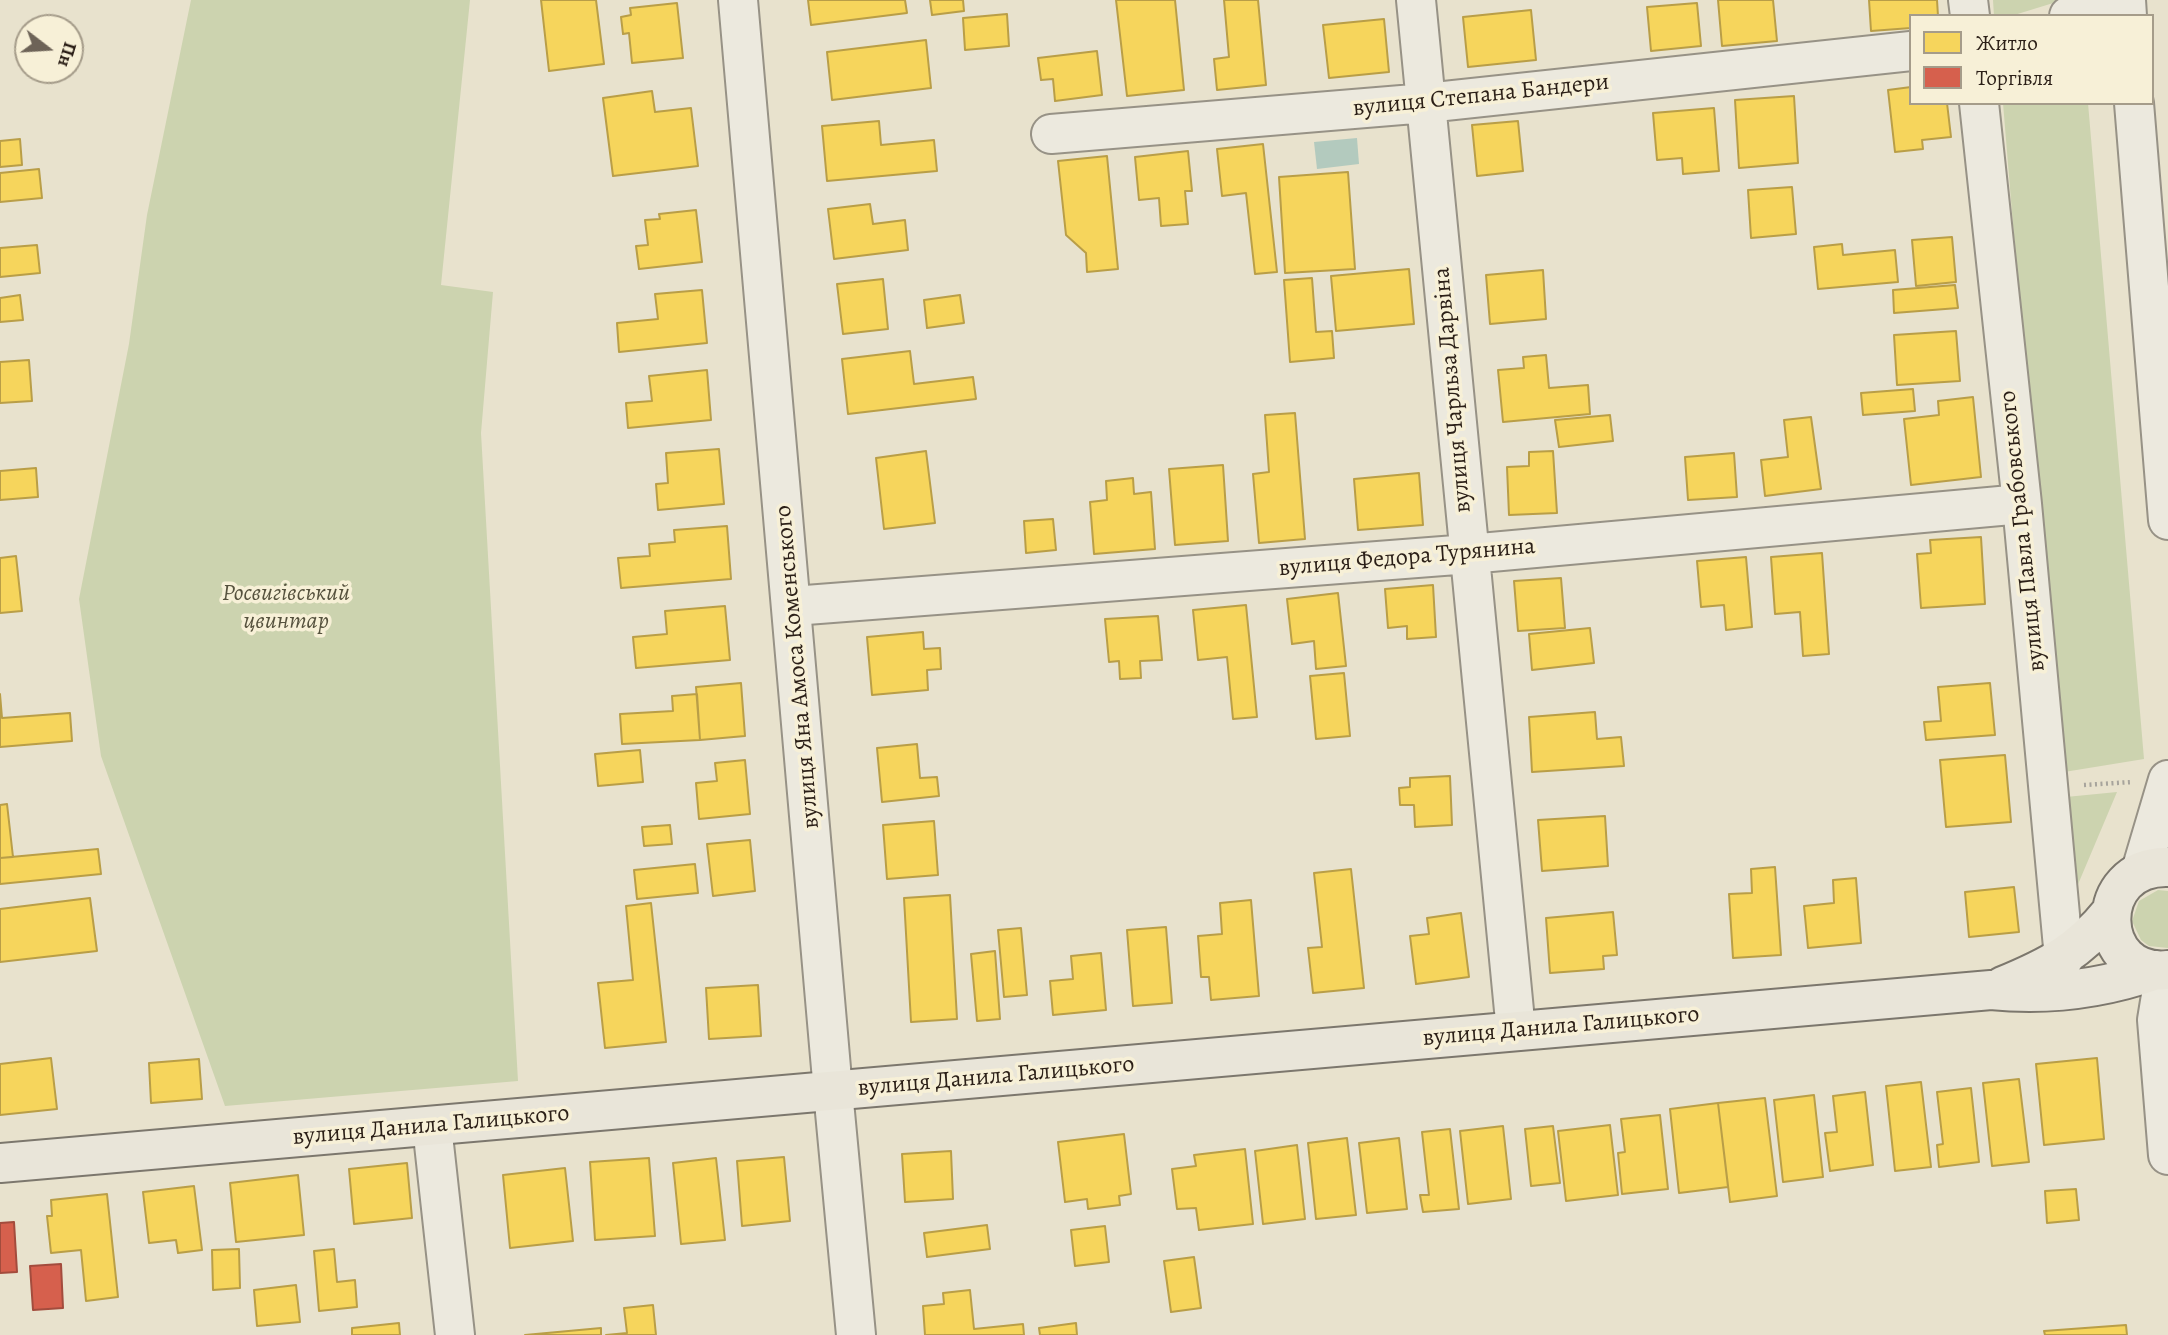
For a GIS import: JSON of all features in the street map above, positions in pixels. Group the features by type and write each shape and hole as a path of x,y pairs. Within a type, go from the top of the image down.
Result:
{"main road":[{"name":"вулиця Данила Галицького","path":"1991,990 2064,958 2092,936 2111,912 2116,895 2126,881 2155,869"},
{"path":"2111,912 2114,939 2121,951 2130,960 2163,970"},
{"name":"вулиця Данила Галицького","path":"0,1163 1991,990 2029,994 2093,988 2163,970"}],"street":[{"name":"вулиця Яна Амоса Коменського","path":"738,0 856,1335"},
{"name":"вулиця Чарльза Дарвіна","path":"1416,0 1516,1031"},
{"path":"2074,14 2112,0"},
{"name":"вулиця Степана Бандери","path":"1051,134 1426,103 1909,51"},
{"name":"вулиця Павла Грабовського","path":"1979,105 2022,504 2064,958"},
{"path":"2134,105 2168,520"},
{"name":"вулиця Федора Турянина","path":"793,606 1468,554 2022,504"},
{"path":"2150,781 2155,869"},
{"path":"2163,970 2157,1020 2168,1155"},
{"path":"432,1126 455,1335"}],"path":[{"path":"2047,787 2150,781"}],"green space":[{"name":"Росвигівський цвинтар","path":"191,0 470,0 441,285 493,292 481,433 518,1081 225,1106 101,756 79,599 129,344 147,215"},
{"path":"1993,0 2063,0 2018,14 1994,14"},
{"path":"2003,105 2088,105 2144,759 2058,773"},
{"path":"2117,792 2068,908 2066,797"},
{"path":"2158,890 2168,891 2168,948 2149,946 2141,940 2132,921 2139,901"}],"shaded area":[{"path":"1357,138 1359,164 1317,169 1314,142"}],"building: Житло":[{"path":"541,0 596,0 604,64 549,71"},
{"path":"808,0 905,0 907,13 811,25"},
{"path":"930,0 963,0 964,11 932,15"},
{"path":"1116,0 1175,0 1184,90 1127,96"},
{"path":"1224,0 1258,0 1266,85 1217,90 1214,59 1229,57"},
{"path":"1718,0 1773,0 1777,41 1722,46"},
{"path":"1869,0 1937,0 1938,14 1909,14 1909,28 1871,31"},
{"path":"677,3 683,58 632,63 629,33 623,34 621,17 631,15 630,8"},
{"path":"1697,3 1701,46 1651,51 1647,7"},
{"path":"1531,10 1536,60 1468,67 1463,17"},
{"path":"1007,14 1009,46 965,50 963,18"},
{"path":"1384,19 1389,72 1329,78 1323,25"},
{"path":"926,40 931,88 832,100 827,52"},
{"path":"1097,51 1102,95 1055,101 1053,79 1041,80 1038,58"},
{"path":"1909,87 1909,105 1947,105 1951,137 1922,140 1923,149 1895,152 1888,90"},
{"path":"652,91 655,112 691,108 698,166 613,176 603,98"},
{"path":"1794,96 1798,163 1739,168 1735,100"},
{"path":"1714,108 1719,171 1683,174 1682,158 1657,160 1653,113"},
{"path":"879,121 881,145 934,140 937,171 827,181 822,126"},
{"path":"1518,121 1523,171 1477,176 1472,125"},
{"path":"20,139 22,165 0,167 0,141"},
{"path":"1263,144 1277,272 1255,274 1246,193 1222,196 1217,149"},
{"path":"1188,151 1192,191 1185,191 1188,224 1161,226 1159,198 1139,200 1135,157"},
{"path":"1107,156 1118,269 1087,272 1086,253 1066,235 1058,161"},
{"path":"39,169 42,198 0,202 0,173"},
{"path":"1348,172 1355,269 1285,273 1279,177"},
{"path":"1792,187 1796,234 1751,238 1748,190"},
{"path":"870,204 873,224 905,220 908,250 834,259 828,209"},
{"path":"696,210 702,262 639,269 636,246 648,245 645,220 660,219 659,214"},
{"path":"1952,237 1956,282 1916,286 1912,240"},
{"path":"1842,244 1843,255 1895,250 1898,282 1818,289 1814,247"},
{"path":"37,245 40,273 0,277 0,248"},
{"path":"1409,269 1414,324 1336,331 1331,276"},
{"path":"1543,270 1546,319 1490,324 1486,275"},
{"path":"1312,278 1316,332 1332,331 1334,358 1290,362 1284,280"},
{"path":"883,279 888,329 843,334 837,284"},
{"path":"1955,285 1958,308 1894,313 1893,290"},
{"path":"702,290 707,343 619,352 617,323 658,319 655,294"},
{"path":"20,295 23,320 0,322 0,298"},
{"path":"960,295 964,323 927,328 924,300"},
{"path":"1956,331 1960,381 1897,385 1894,335"},
{"path":"910,351 914,384 973,377 976,399 848,414 842,359"},
{"path":"1546,355 1549,388 1588,385 1590,414 1503,422 1498,370 1524,368 1523,357"},
{"path":"29,360 32,401 0,403 0,362"},
{"path":"707,370 711,420 628,428 626,403 652,401 649,376"},
{"path":"1913,389 1915,411 1863,415 1861,393"},
{"path":"1973,397 1981,477 1911,485 1904,419 1939,415 1938,401"},
{"path":"1295,413 1305,539 1259,543 1253,474 1269,472 1265,415"},
{"path":"1610,415 1613,441 1559,447 1555,420"},
{"path":"1811,417 1821,489 1765,496 1761,460 1788,457 1784,420"},
{"path":"719,449 724,504 658,510 656,484 668,483 666,453"},
{"path":"926,451 935,523 884,529 876,458"},
{"path":"1553,451 1557,513 1509,515 1507,467 1529,466 1529,452"},
{"path":"1734,453 1737,497 1688,500 1685,457"},
{"path":"1223,465 1228,541 1175,545 1169,469"},
{"path":"36,468 38,497 0,500 0,471"},
{"path":"1419,473 1423,525 1358,530 1354,479"},
{"path":"1133,478 1134,494 1151,492 1155,549 1094,554 1090,502 1107,500 1106,481"},
{"path":"1053,519 1056,550 1026,553 1024,521"},
{"path":"727,526 731,579 621,588 618,558 650,556 649,544 675,542 674,530"},
{"path":"1981,537 1985,604 1921,608 1917,554 1931,553 1930,540"},
{"path":"1822,553 1829,654 1803,656 1800,612 1775,614 1771,557"},
{"path":"16,556 22,611 0,613 0,558"},
{"path":"1746,557 1752,627 1726,630 1724,605 1701,607 1697,561"},
{"path":"1561,578 1565,628 1518,631 1514,581"},
{"path":"1433,585 1436,637 1407,639 1407,626 1388,628 1385,589"},
{"path":"1338,593 1346,666 1316,669 1314,641 1292,644 1287,599"},
{"path":"1246,605 1257,717 1233,719 1227,657 1198,660 1193,610"},
{"path":"725,606 730,660 636,668 633,637 667,634 665,611"},
{"path":"1158,616 1162,660 1140,661 1141,678 1120,679 1119,661 1109,662 1105,619"},
{"path":"1590,628 1594,663 1532,670 1529,634"},
{"path":"923,632 924,649 940,648 941,669 927,670 928,690 872,695 867,637"},
{"path":"1344,673 1350,736 1316,739 1310,676"},
{"path":"741,683 745,736 700,740 696,687"},
{"path":"1990,683 1995,735 1926,740 1924,722 1941,721 1938,687"},
{"path":"0,694 2,718 70,713 72,741 0,747"},
{"path":"697,694 700,740 622,744 620,714 673,711 672,696"},
{"path":"1595,712 1597,739 1621,737 1624,766 1532,772 1529,717"},
{"path":"917,744 920,778 937,777 939,796 882,802 877,748"},
{"path":"640,750 643,782 598,786 595,754"},
{"path":"2005,755 2011,822 1946,827 1940,760"},
{"path":"745,760 750,814 699,819 696,783 717,781 715,763"},
{"path":"1450,776 1452,825 1415,827 1414,805 1400,805 1399,788 1410,787 1410,778"},
{"path":"7,804 13,857 0,858 0,805"},
{"path":"1605,816 1608,866 1542,871 1538,820"},
{"path":"934,821 938,875 887,879 883,825"},
{"path":"670,825 672,844 644,846 642,827"},
{"path":"750,840 755,891 713,896 707,844"},
{"path":"98,849 101,874 0,884 0,858"},
{"path":"695,864 698,893 637,899 634,870"},
{"path":"1775,867 1781,955 1733,958 1729,894 1752,893 1751,869"},
{"path":"1351,869 1364,988 1313,993 1308,948 1322,947 1314,873"},
{"path":"1856,878 1861,943 1808,948 1804,906 1834,903 1833,880"},
{"path":"2014,887 2019,932 1969,937 1965,892"},
{"path":"950,895 957,1019 911,1022 904,898"},
{"path":"90,898 97,951 0,962 0,909"},
{"path":"1251,900 1259,996 1211,1000 1209,977 1201,977 1198,936 1222,934 1220,903"},
{"path":"651,903 666,1042 605,1048 598,983 633,980 626,906"},
{"path":"1613,912 1617,955 1603,956 1604,969 1550,973 1546,918"},
{"path":"1461,913 1469,977 1416,984 1410,936 1429,934 1427,918"},
{"path":"1166,927 1172,1003 1133,1006 1127,930"},
{"path":"1021,928 1027,995 1004,997 998,930"},
{"path":"995,951 1000,1019 977,1021 971,954"},
{"path":"1101,953 1106,1010 1053,1015 1050,981 1073,979 1071,956"},
{"path":"758,985 761,1036 709,1039 706,988"},
{"path":"51,1058 57,1109 0,1115 0,1064"},
{"path":"2097,1058 2104,1139 2044,1145 2036,1064"},
{"path":"199,1059 202,1099 151,1103 149,1063"},
{"path":"2019,1079 2029,1162 1992,1166 1983,1083"},
{"path":"1921,1082 1931,1167 1895,1171 1886,1086"},
{"path":"1971,1088 1979,1162 1939,1167 1937,1145 1943,1144 1937,1092"},
{"path":"1865,1092 1873,1165 1830,1171 1825,1133 1837,1132 1833,1096"},
{"path":"1814,1095 1823,1177 1783,1182 1774,1100"},
{"path":"1765,1098 1777,1196 1730,1202 1718,1103"},
{"path":"1718,1103 1728,1187 1679,1193 1670,1109"},
{"path":"1660,1115 1668,1189 1622,1194 1618,1153 1625,1152 1621,1119"},
{"path":"1610,1125 1618,1195 1566,1201 1558,1131"},
{"path":"1503,1126 1511,1199 1468,1204 1460,1131"},
{"path":"1553,1126 1560,1183 1531,1186 1525,1129"},
{"path":"1450,1129 1459,1209 1423,1212 1420,1195 1429,1195 1422,1132"},
{"path":"1124,1134 1131,1194 1119,1196 1120,1205 1088,1209 1087,1199 1065,1202 1058,1142"},
{"path":"1347,1138 1356,1215 1316,1219 1308,1143"},
{"path":"1399,1138 1407,1209 1367,1213 1359,1143"},
{"path":"1297,1145 1305,1219 1263,1224 1255,1151"},
{"path":"1245,1149 1253,1224 1199,1230 1196,1208 1177,1209 1172,1169 1196,1166 1194,1155"},
{"path":"951,1151 953,1199 905,1202 902,1154"},
{"path":"784,1157 790,1221 742,1226 737,1161"},
{"path":"649,1158 655,1236 595,1240 590,1162"},
{"path":"716,1158 725,1240 681,1244 673,1163"},
{"path":"407,1163 412,1218 354,1224 349,1169"},
{"path":"565,1168 573,1241 510,1248 503,1175"},
{"path":"298,1175 304,1235 236,1242 230,1183"},
{"path":"194,1186 202,1250 178,1253 176,1240 149,1243 143,1192"},
{"path":"2076,1189 2079,1220 2047,1223 2045,1191"},
{"path":"107,1194 118,1297 86,1301 81,1250 51,1253 47,1216 52,1216 51,1200"},
{"path":"987,1225 990,1249 927,1257 924,1233"},
{"path":"1105,1226 1109,1262 1075,1266 1071,1230"},
{"path":"239,1249 240,1288 213,1290 212,1250"},
{"path":"334,1249 337,1282 355,1280 357,1307 319,1311 314,1251"},
{"path":"1194,1257 1201,1308 1171,1312 1164,1261"},
{"path":"296,1285 300,1322 257,1326 254,1290"},
{"path":"970,1290 974,1329 1023,1324 1024,1335 925,1335 923,1306 944,1304 943,1293"},
{"path":"653,1305 656,1335 606,1335 627,1333 624,1308"},
{"path":"399,1323 400,1335 352,1335 352,1328"},
{"path":"1076,1323 1077,1335 1040,1335 1039,1328"},
{"path":"2126,1325 2127,1335 2045,1335 2044,1331"},
{"path":"601,1328 601,1335 525,1335"}],"building: Торгівля":[{"path":"14,1222 17,1272 0,1273 0,1223"},
{"path":"61,1264 63,1308 33,1310 30,1266"}]}
